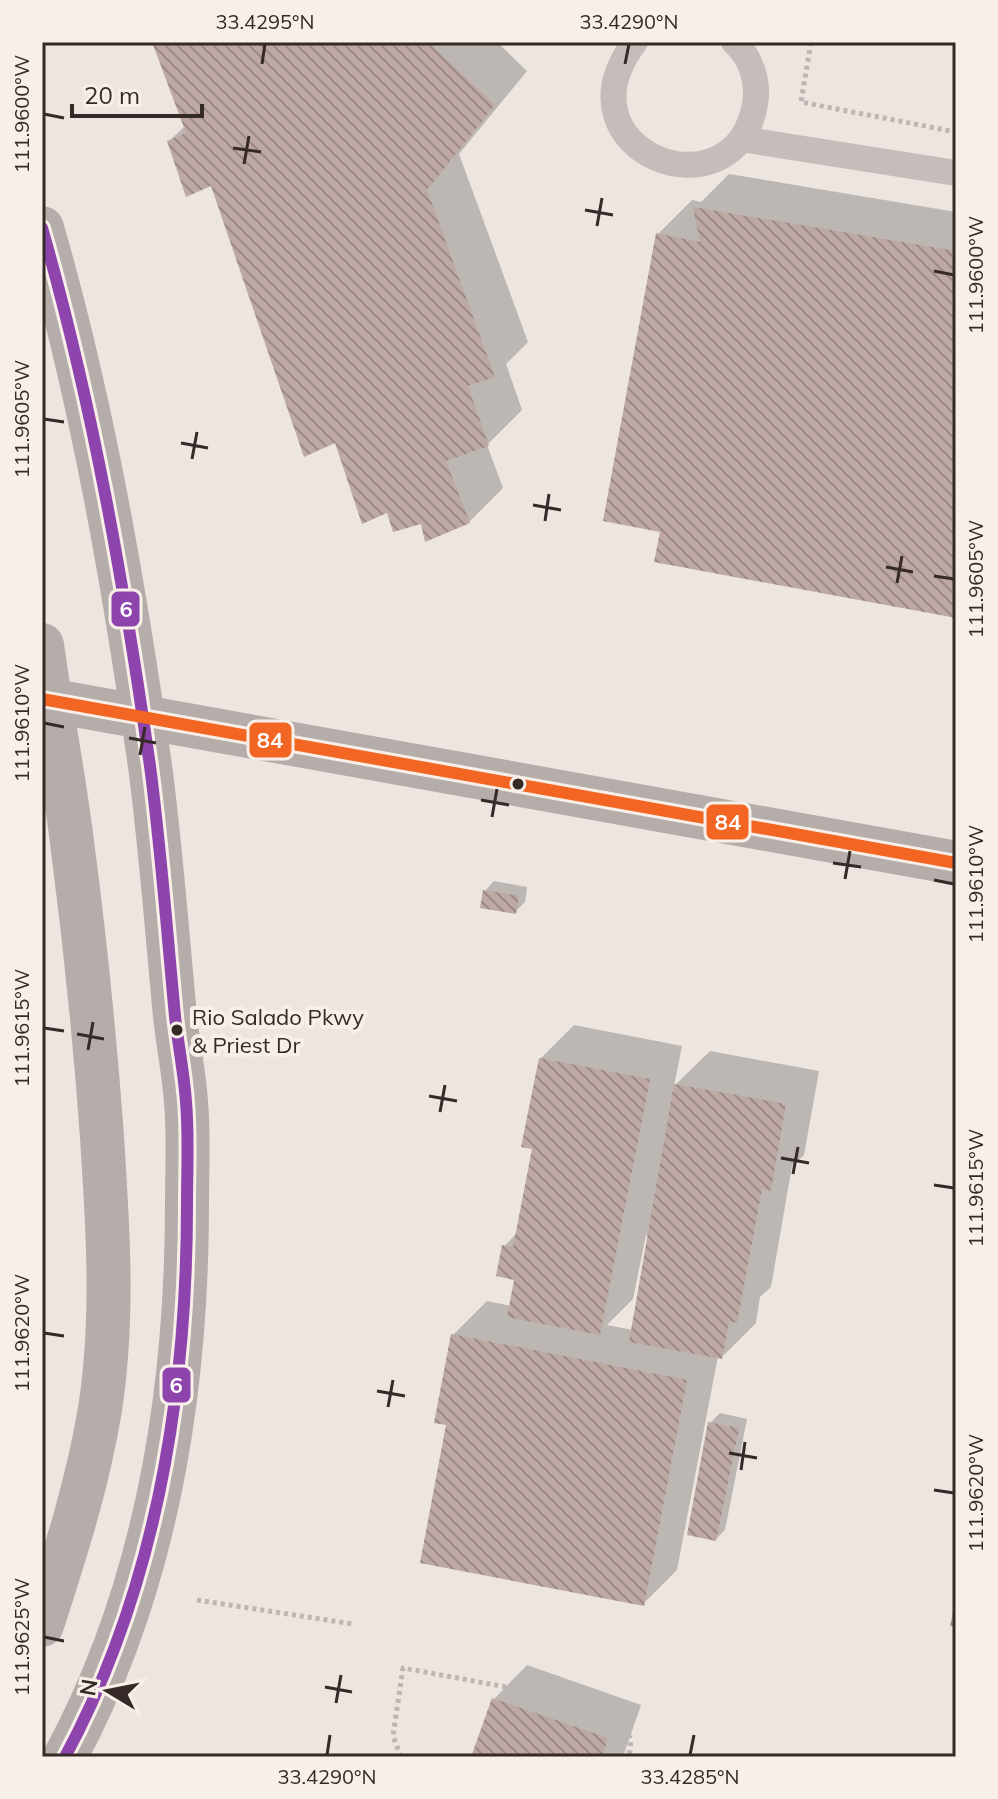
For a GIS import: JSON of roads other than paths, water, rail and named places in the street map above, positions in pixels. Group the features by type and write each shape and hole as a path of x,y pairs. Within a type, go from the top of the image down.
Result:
{"main road":[{"path":"42,228 69,323 121,576 162,853 186,1103 187,1280 179,1373 144,1556 127,1618 105,1677 65,1757"},
{"path":"42,645 46,700 72,840 96,1044 109,1272 108,1329 100,1408 77,1519 42,1625"},
{"path":"46,700 956,863"}],"lane":[{"path":"635,42 622,60 614,82 613,106 621,128 636,147 655,160 678,166 702,164 723,155 741,139 753,117 757,94 753,70 739,44"},
{"path":"741,139 956,173"}],"place":[{"name":"Rio Salado Pkwy & Priest Dr","path":"177,1030"}]}
